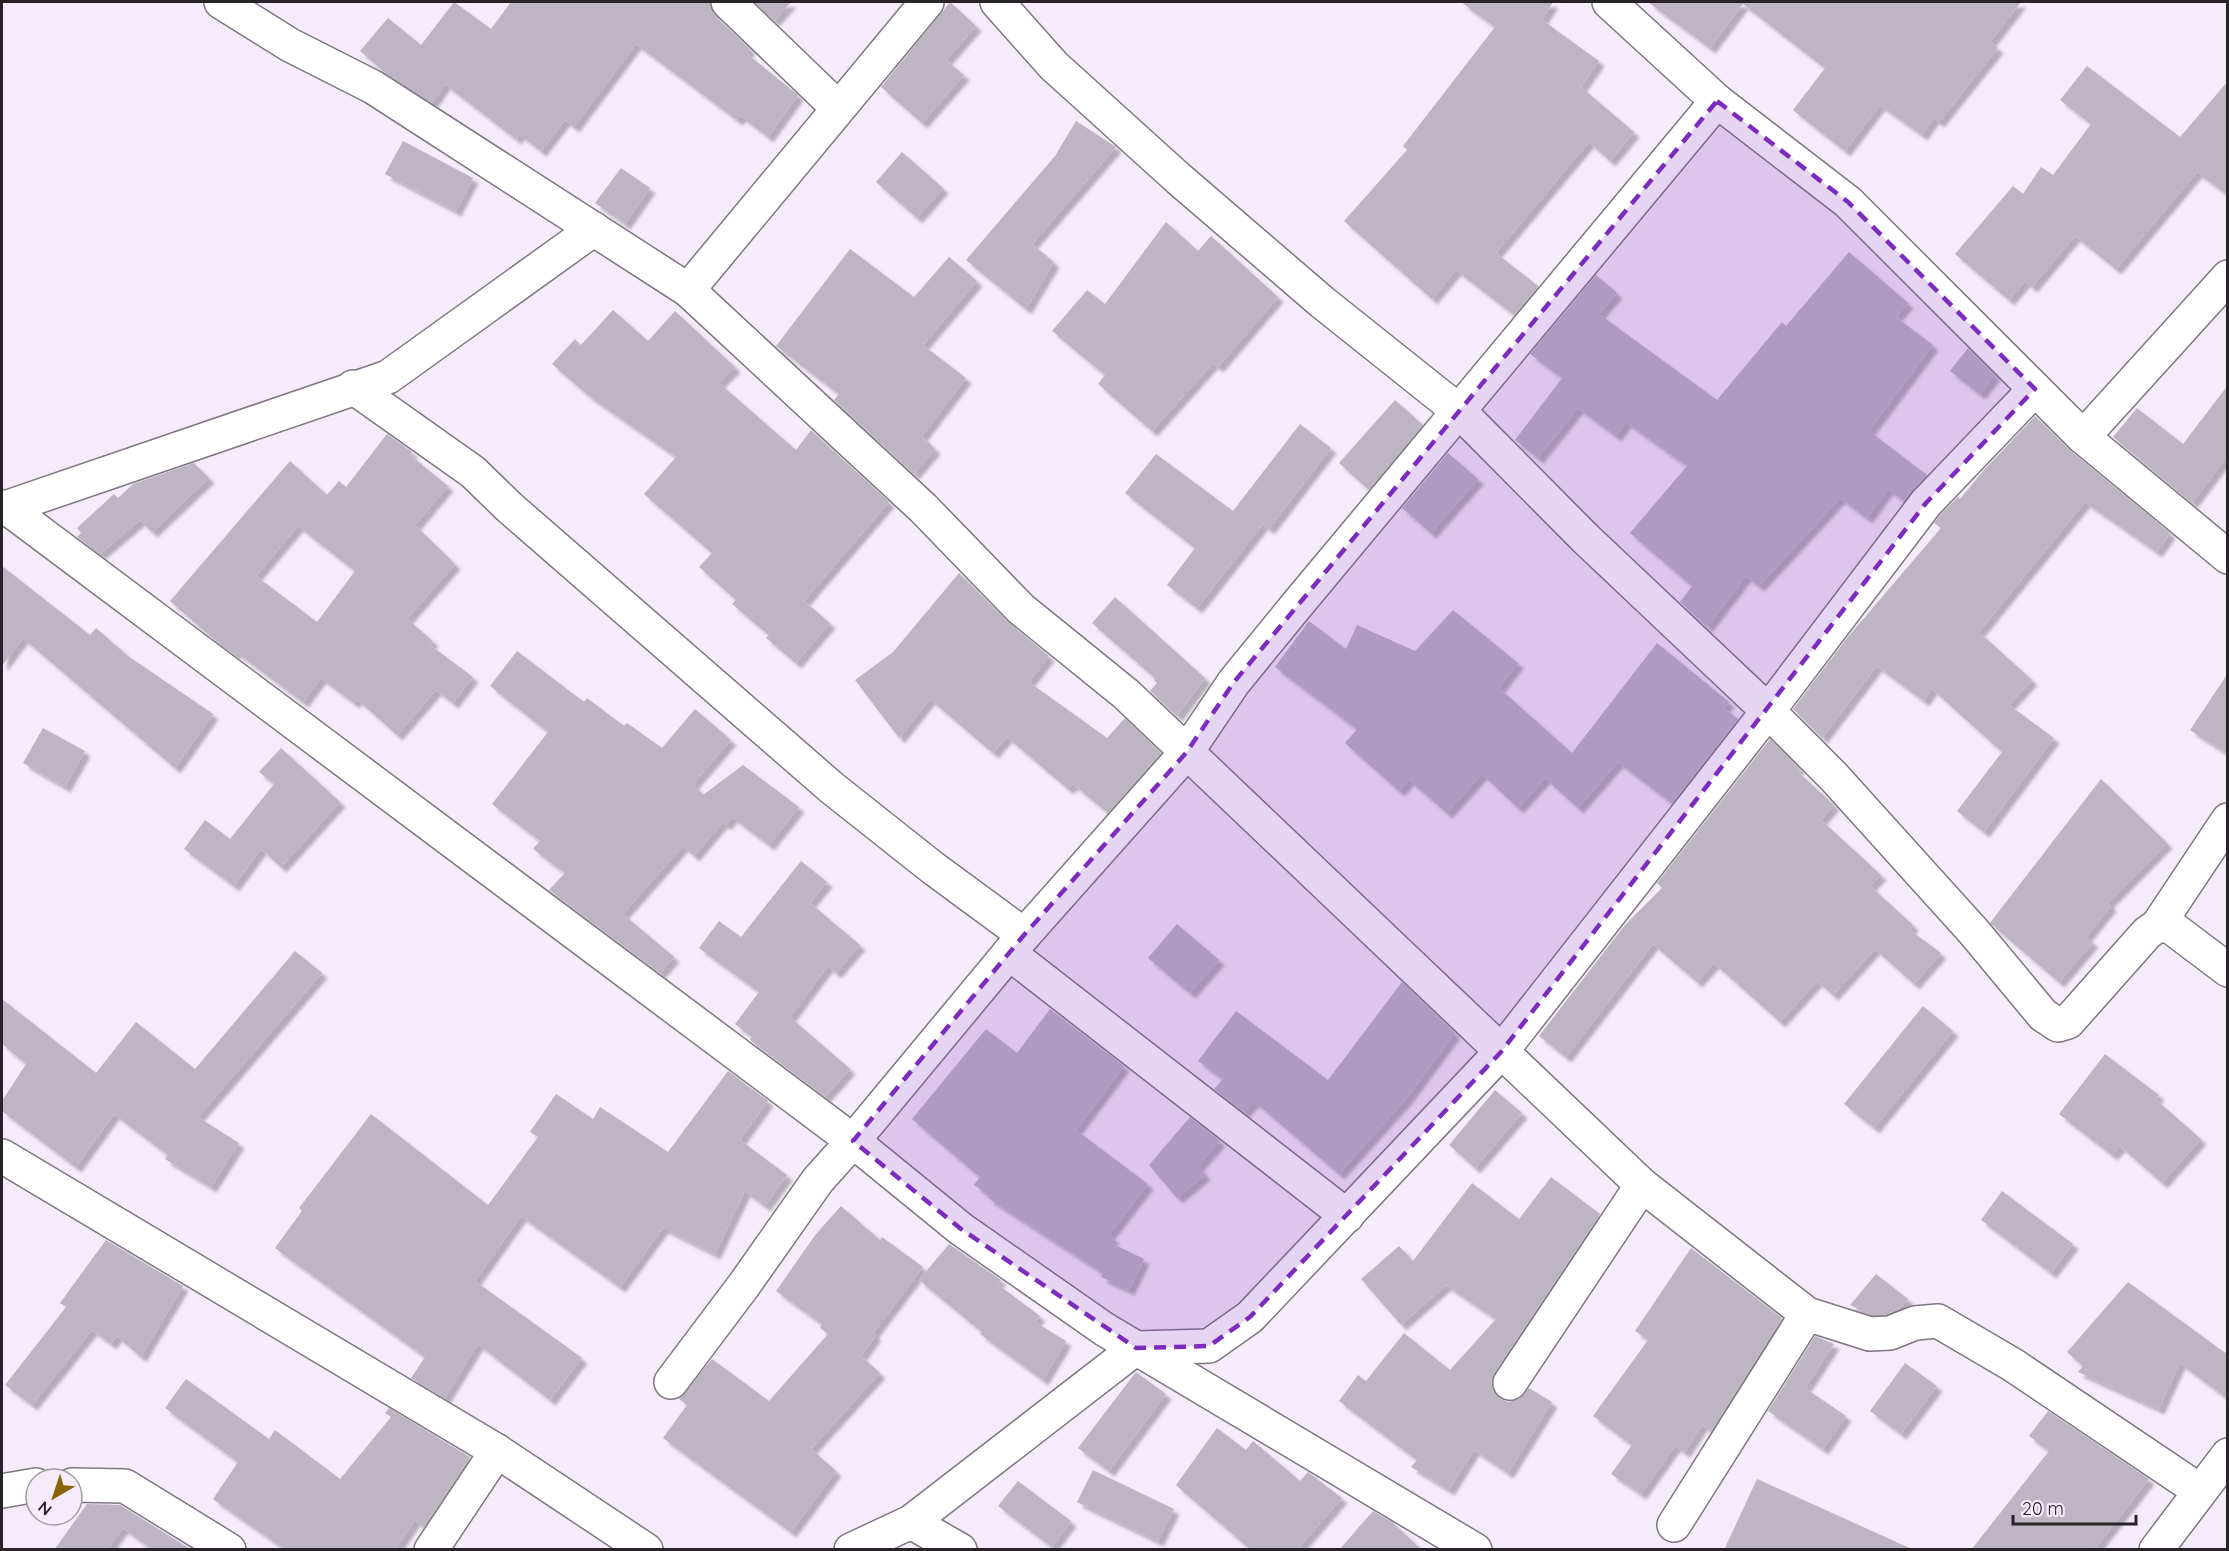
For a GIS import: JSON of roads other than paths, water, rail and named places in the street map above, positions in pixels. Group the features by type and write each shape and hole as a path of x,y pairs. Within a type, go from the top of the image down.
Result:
{"street":[{"path":"221,2 291,45 373,87 688,290 922,508 1021,609 1126,694 1642,1185 1807,1314 1870,1334 1890,1333 1916,1323 1938,1321 2013,1365 2200,1491"},
{"path":"728,2 837,107"},
{"path":"688,290 837,107 927,2"},
{"path":"997,2 1054,66 1179,179 1322,302 1460,412 1585,538 1708,657 1768,711 1834,777 1974,932 2043,1016 2058,1025 2068,1022 2147,933 2158,925 2228,820"},
{"path":"1609,2 1717,101 1848,202 2083,437 2228,557"},
{"path":"671,1382 744,1285 818,1180 1017,944 1186,753 1234,682 1717,101"},
{"path":"4,508 353,387 388,377 594,229"},
{"path":"2083,437 2228,277"},
{"path":"353,387 473,472 509,507 778,743 933,868 1017,944 1347,1216"},
{"path":"851,1550 911,1521 1136,1348 1209,1346 1250,1317 1501,1052 1768,711 1926,503 2035,389"},
{"path":"4,508 853,1141 961,1229 1104,1329 1475,1550"},
{"path":"2158,925 2171,927 2228,970"},
{"path":"2,1156 497,1451 646,1550"},
{"path":"1510,1383 1642,1185"},
{"path":"1674,1525 1807,1314"},
{"path":"431,1550 497,1451"},
{"path":"2156,1550 2228,1455"},
{"path":"84,1485 124,1486 229,1550"},
{"path":"2,1491 24,1487"},
{"path":"911,1521 960,1550"}]}
